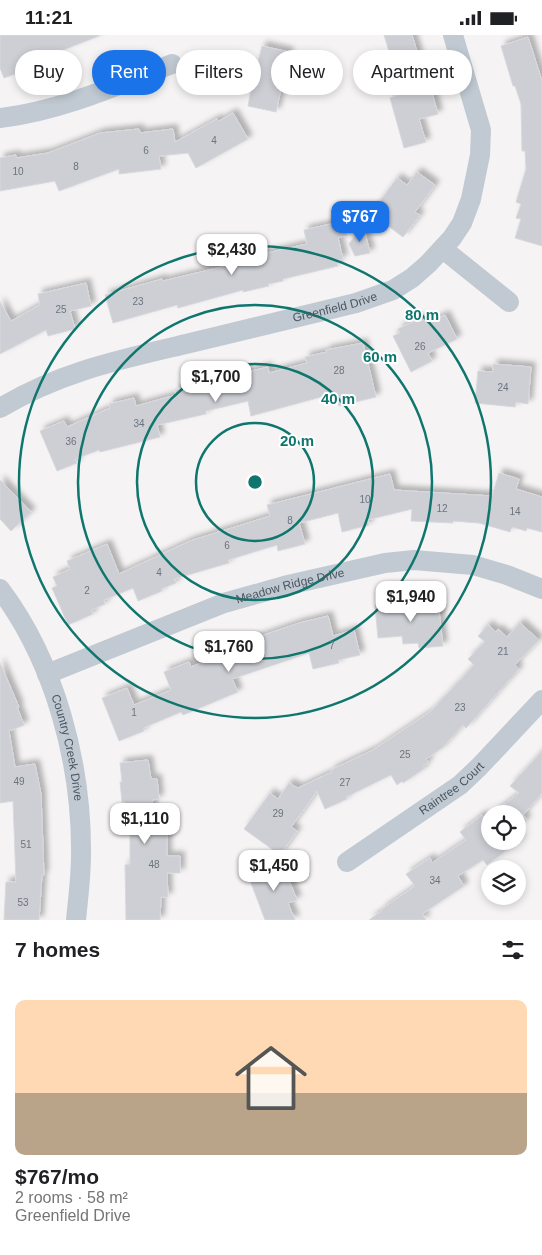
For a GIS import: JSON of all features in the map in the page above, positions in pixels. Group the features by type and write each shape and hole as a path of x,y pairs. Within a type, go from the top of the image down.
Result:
{"street":[{"name":"Greenfield Drive","path":"0,408 42,385 70,374 373,298 393,290 412,278 443,249 462,223 476,181 481,130 452,35"},
{"path":"0,118 46,109 172,64"},
{"path":"443,249 509,302"},
{"name":"Meadow Ridge Drive","path":"47,674 224,603 359,567 414,560 473,565 507,575 542,589"},
{"name":"Country Creek Drive","path":"0,589 33,644 47,674 70,748 78,791 81,857 76,920"},
{"name":"Raintree Court","path":"347,862 460,785 480,767 542,700"}],"building":[{"path":"0,35 99,35 63,50 15,50 15,74 4,78 0,68"},
{"path":"384,35 412,35 417,50 389,50"},
{"path":"528,37 542,81 542,246 515,238 521,219 516,218 521,204 516,202 526,169 525,151 522,151 521,104 515,86 513,86 501,46"},
{"path":"262,46 280,50 271,50 271,95 280,95 276,112 248,106 250,95 261,95"},
{"path":"399,95 433,95 438,114 419,119 426,142 404,148 390,98"},
{"path":"233,113 248,139 196,168 188,153 159,156 161,169 119,174 119,169 59,191 55,181 0,191 0,158 16,155 16,158 48,153 100,133 139,129 140,133 173,129 175,142 217,119 219,121"},
{"path":"417,172 435,185 415,212 420,215 403,237 371,213 397,178 407,185"},
{"path":"344,221 347,235 338,238 343,259 337,260 338,266 283,279 283,281 268,284 269,286 243,292 243,290 178,308 177,305 113,323 105,295 162,279 163,281 259,258 258,255 307,244 304,230"},
{"path":"363,224 370,253 355,256 349,244"},
{"path":"86,283 91,306 70,311 75,329 48,336 46,330 0,354 0,302 11,321 40,305 38,294"},
{"path":"445,315 457,339 428,353 432,361 411,372 393,336 400,333 398,329 421,318 422,321 428,318 430,322"},
{"path":"363,343 376,397 339,406 336,393 251,416 248,401 206,411 206,414 157,425 160,437 100,452 99,450 75,459 77,463 57,471 40,431 64,421 67,427 110,408 109,404 134,398 136,406 176,395 175,390 197,385 197,382 214,378 214,380 268,367 269,373 307,363 305,357 327,352 326,350"},
{"path":"493,364 531,367 528,404 516,402 515,407 475,403 478,371 493,372"},
{"path":"499,473 519,479 516,489 542,497 542,532 527,528 526,531 512,527 510,532 479,523 411,521 412,509 367,520 369,525 342,532 338,513 299,523 305,544 278,551 277,545 228,560 229,563 174,579 176,583 138,601 133,588 104,600 105,604 91,610 93,614 68,625 52,588 57,586 53,577 70,569 67,561 107,544 119,574 190,541 270,516 267,505 390,474 394,490 492,496"},
{"path":"0,480 31,512 11,531 0,519"},
{"path":"415,601 416,603 438,601 443,646 419,648 418,643 403,644 402,636 378,638 375,606"},
{"path":"328,616 333,636 354,630 360,655 338,660 339,663 313,669 309,653 232,679 238,692 183,715 181,712 143,728 144,731 119,741 102,698 127,688 134,705 171,690 164,672 189,662 191,667 231,651 229,647 299,623"},
{"path":"520,623 539,640 515,665 519,669 466,728 463,725 442,748 426,759 429,762 423,766 425,768 397,785 391,775 325,809 317,791 291,827 297,831 280,855 244,829 270,793 278,799 289,783 298,788 332,772 331,770 373,750 430,712 474,665 468,659 485,642 478,636 488,625 496,632 498,629 507,637"},
{"path":"0,663 19,707 17,707 24,725 9,731 15,767 35,764 41,794 44,875 42,875 39,920 4,920 6,882 16,882 13,801 0,803"},
{"path":"542,751 542,793 526,812 526,805 504,805 519,793 510,786"},
{"path":"148,760 151,779 157,779 159,799 152,800 156,831 167,831 167,856 180,856 180,873 167,873 168,897 161,897 160,920 126,920 125,865 130,864 130,829 128,829 125,802 122,802 120,763"},
{"path":"481,816 481,850 507,850 494,860 481,860 458,876 464,886 422,914 426,920 369,920 415,886 406,874 430,858 432,863 466,840 460,832"},
{"path":"281,861 297,900 288,903 295,920 265,920 248,875"}]}
